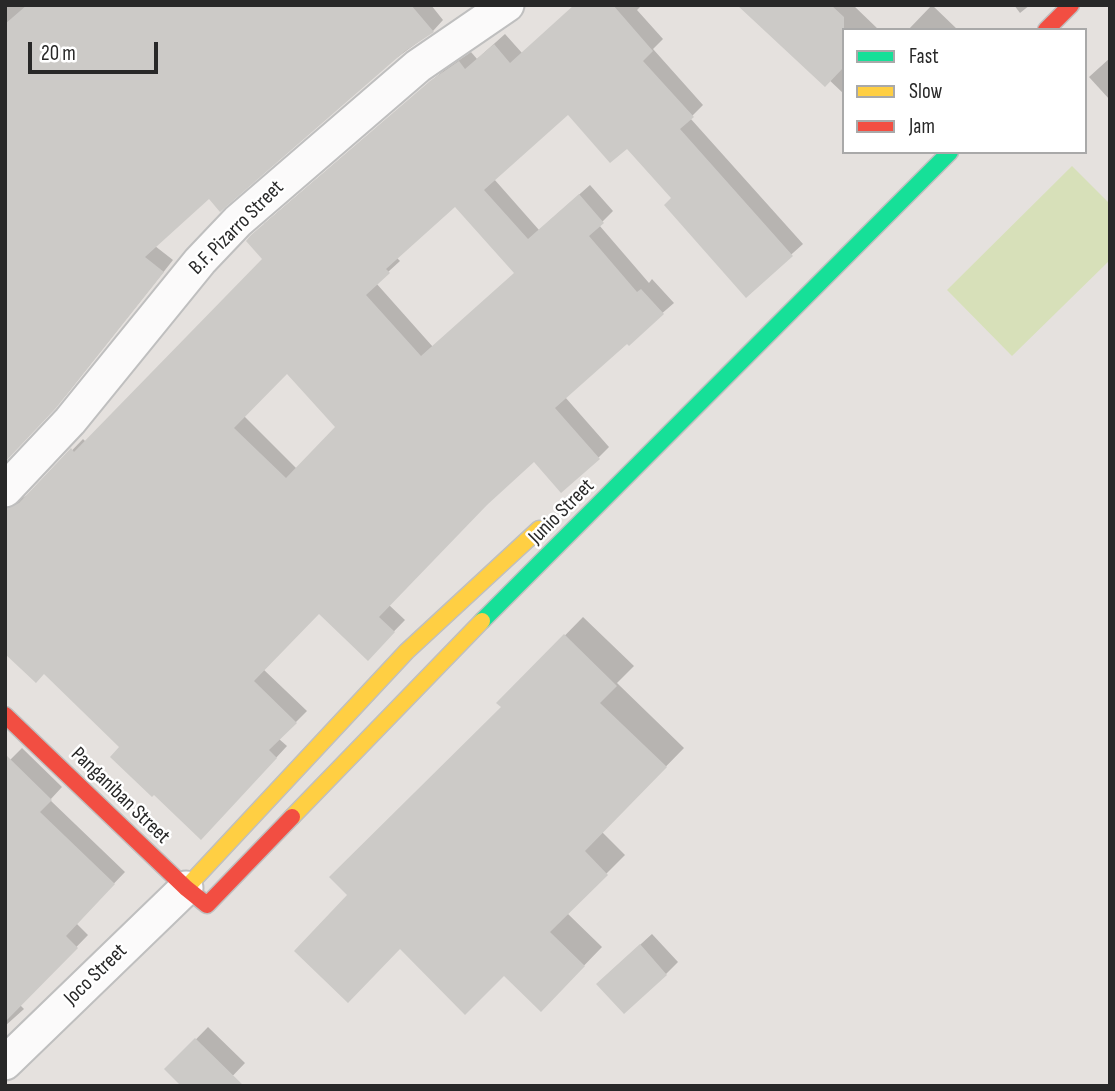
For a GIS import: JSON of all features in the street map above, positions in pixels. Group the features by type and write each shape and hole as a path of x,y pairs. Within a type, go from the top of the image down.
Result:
{"street":[{"name":"B.F. Pizarro Street","path":"5,490 70,421 200,261 238,221 418,66 506,5"},
{"path":"1048,28 1071,5"},
{"name":"Junio Street","path":"196,896 440,663 948,154"},
{"name":"Junio Street","path":"196,896 407,650 554,515"},
{"name":"Panganiban Street","path":"5,715 196,896"},
{"name":"Joco Street","path":"5,1063 196,896"}],"green space":[{"path":"1072,166 1110,204 1110,260 1012,356 947,290"}],"building":[{"path":"27,5 411,5 434,32 405,51 220,212 209,199 145,257 164,272 56,408 5,462 5,24"},
{"path":"574,5 613,5 653,51 643,61 694,117 680,129 793,256 746,298 664,205 671,198 627,149 610,163 568,115 484,190 528,239 579,194 604,223 589,236 637,292 641,289 664,314 555,408 600,459 561,493 534,462 487,505 379,617 395,632 368,661 319,614 254,681 297,723 269,750 277,758 201,840 110,757 119,747 44,674 36,683 5,654 5,509 19,503 71,448 74,452 262,259 246,241 251,235 430,81 459,61 465,69 494,44 510,63","holes":["455,207 514,273 421,356 366,295 390,273 386,269","287,374 335,427 286,478 234,428"]},
{"path":"737,5 831,5 844,17 842,69 825,87"},
{"path":"564,634 617,686 600,703 667,767 585,851 608,875 550,932 585,966 541,1012 504,976 465,1015 400,949 348,1003 294,951 347,895 329,877 501,707 496,703"},
{"path":"5,754 52,800 40,812 115,884 66,936 78,948 5,1022"},
{"path":"640,944 667,975 624,1014 596,984"},
{"path":"195,1038 244,1086 181,1086 164,1069"}],"traffic: fast":[{"path":"482,621 948,154"}],"traffic: slow":[{"path":"186,888 407,651 539,529"},
{"path":"292,817 482,621"}],"traffic: jam":[{"path":"1048,28 1071,5"},
{"path":"5,715 207,905 292,817"}]}
